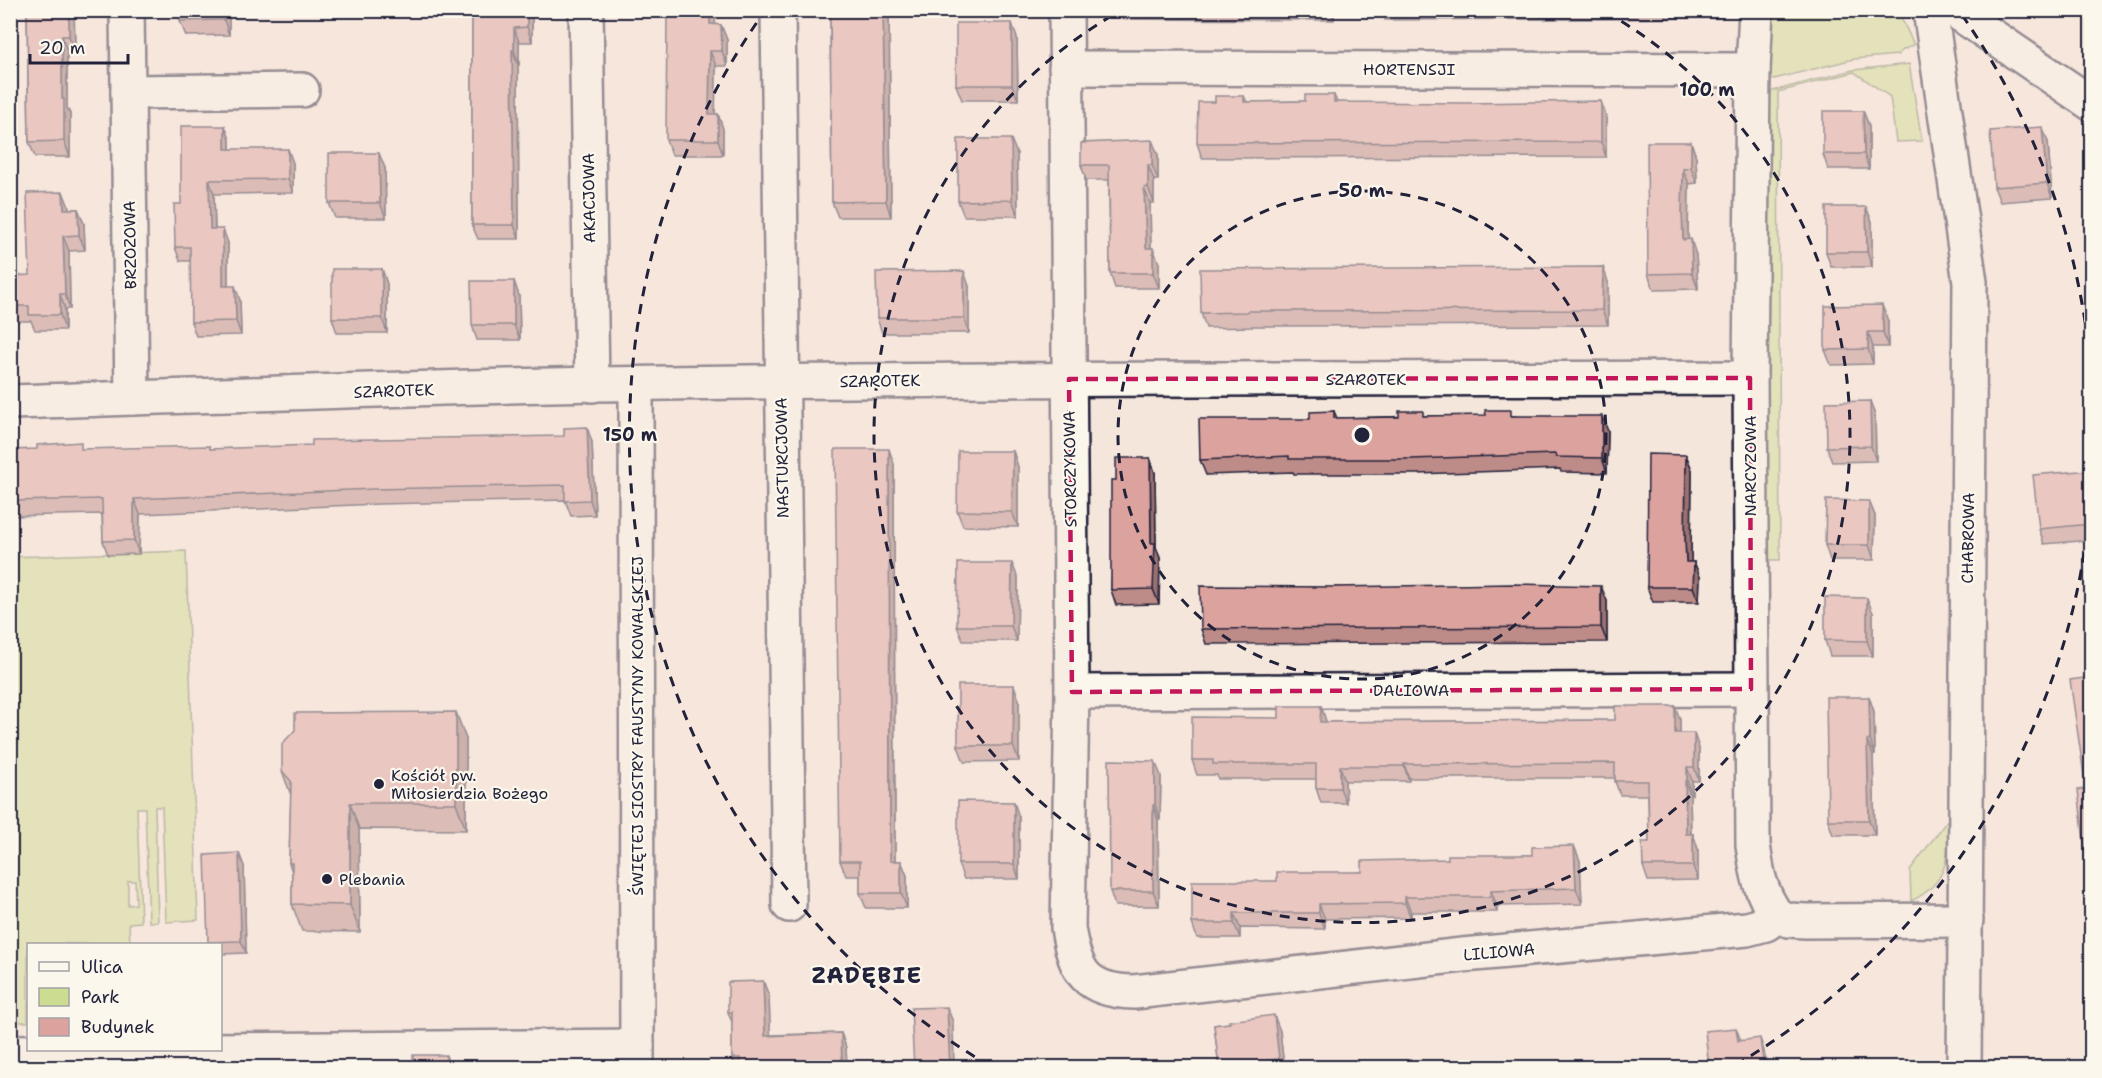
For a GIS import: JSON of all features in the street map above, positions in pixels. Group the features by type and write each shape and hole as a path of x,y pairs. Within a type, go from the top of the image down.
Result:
{"street":[{"name":"BRZOZOWA","path":"127,10 132,398"},
{"name":"AKACJOWA","path":"586,10 592,385"},
{"name":"NASTURCJOWA","path":"778,10 789,905"},
{"name":"STORCZYKOWA","path":"1065,10 1072,692 1068,928"},
{"name":"NARCYZOWA","path":"1756,10 1753,70 1749,378 1754,856 1757,877 1766,900 1778,916"},
{"name":"CHABROWA","path":"1930,10 1970,282 1965,1068"},
{"path":"1954,10 2091,104"},
{"name":"HORTENSJI","path":"1066,68 1753,70"},
{"path":"128,93 302,90"},
{"name":"SZAROTEK","path":"10,402 636,384 1069,379 1749,378"},
{"name":"ŚWIĘTEJ SIOSTRY FAUSTYNY KOWALSKIEJ","path":"636,384 637,1057"},
{"name":"DALIOWA","path":"1072,692 1751,689"},
{"path":"1778,916 1789,920 1806,921 1965,920"},
{"name":"LILIOWA","path":"1068,928 1071,949 1081,972 1096,986 1113,991 1134,992 1463,955 1747,929 1766,924 1778,916"},
{"path":"10,1052 637,1057"}],"highlighted area":[{"path":"1750,378 1751,689 1072,692 1069,379"}],"green space":[{"path":"1770,11 1898,11 1914,45 1897,55 1854,59 1766,81"},
{"path":"1909,64 1922,141 1896,142 1890,97 1854,72 1778,92 1780,560 1765,560 1769,92 1853,70"},
{"path":"186,551 198,920 166,922 162,807 155,807 158,922 149,922 145,808 137,808 141,922 129,923 130,943 27,943 27,1022 10,1022 10,557","holes":["128,881 135,881 136,904 128,905"]},
{"path":"1949,818 1947,856 1940,877 1924,894 1911,901 1910,870"}],"building":[{"path":"27,10 69,10 69,36 62,36 64,141 29,142"},
{"path":"180,10 224,10 224,20 180,21"},
{"path":"472,10 527,10 527,27 514,28 514,50 512,50 514,225 472,225"},
{"path":"667,10 710,10 710,24 721,25 722,51 710,51 709,114 718,114 718,140 666,140"},
{"path":"830,10 883,10 886,201 832,202"},
{"path":"956,23 1012,23 1012,85 956,85"},
{"path":"1305,95 1334,95 1334,102 1601,101 1601,142 1197,143 1198,102 1215,102 1215,96 1244,96 1244,102 1305,101"},
{"path":"1823,111 1863,111 1864,154 1823,154"},
{"path":"181,126 225,126 225,149 288,149 288,179 209,180 210,229 223,229 223,286 235,286 236,321 191,322 190,247 175,247 174,204 181,204"},
{"path":"2042,127 2047,183 1994,187 1990,131"},
{"path":"958,139 1011,139 1012,200 958,201"},
{"path":"1152,140 1152,165 1148,165 1148,187 1144,188 1146,248 1153,248 1153,273 1110,273 1109,165 1081,165 1081,143"},
{"path":"1647,142 1691,142 1691,168 1683,169 1682,213 1683,240 1691,239 1692,273 1648,274"},
{"path":"329,153 379,153 380,203 329,203"},
{"path":"63,192 64,209 78,209 79,235 63,236 65,294 60,294 60,315 29,315 29,306 11,306 11,276 30,275 27,193"},
{"path":"1826,207 1866,207 1867,252 1826,252"},
{"path":"2089,235 2091,235 2091,292"},
{"path":"1603,267 1602,310 1201,313 1200,269"},
{"path":"332,269 382,269 382,318 332,318"},
{"path":"964,271 964,318 877,318 876,272"},
{"path":"471,281 514,281 514,325 472,325"},
{"path":"1882,305 1883,332 1868,332 1868,349 1825,350 1825,306"},
{"path":"1870,401 1871,446 1827,447 1826,402"},
{"path":"1485,410 1511,410 1511,416 1602,416 1602,458 1556,457 1555,454 1412,459 1289,459 1289,456 1200,460 1199,419 1310,419 1310,412 1334,411 1334,418 1399,417 1399,411 1423,411 1423,416 1486,415"},
{"path":"587,427 590,500 565,501 565,485 374,489 134,499 134,540 103,541 102,499 10,501 10,450 37,449 37,445 81,442 81,449 210,446 210,449 312,445 312,440 564,436 564,428"},
{"path":"835,449 889,449 890,861 901,861 901,893 860,893 860,861 840,861"},
{"path":"958,451 1013,451 1012,512 957,511"},
{"path":"1648,454 1686,455 1686,562 1694,562 1693,587 1647,587"},
{"path":"1116,458 1150,458 1151,543 1155,543 1153,589 1111,590 1111,480 1116,480"},
{"path":"2091,470 2091,524 2039,529 2033,475"},
{"path":"1826,500 1869,501 1869,545 1825,545"},
{"path":"958,563 1012,563 1011,626 957,626"},
{"path":"1512,584 1601,586 1601,627 1201,629 1200,586 1335,587"},
{"path":"1825,597 1867,598 1867,641 1825,640"},
{"path":"2091,677 2091,865 2087,866 2078,790 2086,789 2070,680"},
{"path":"958,685 1014,685 1013,746 958,746"},
{"path":"1826,697 1869,697 1870,740 1867,740 1869,820 1828,820"},
{"path":"1279,706 1321,706 1320,722 1615,720 1615,706 1675,706 1675,733 1694,733 1694,767 1687,767 1687,781 1685,781 1686,834 1693,834 1693,866 1643,866 1642,842 1649,842 1648,781 1615,781 1615,763 1340,766 1340,788 1316,788 1316,764 1213,764 1213,760 1192,760 1192,717 1279,718"},
{"path":"456,712 456,803 350,803 350,905 292,904 292,863 289,863 291,781 282,771 282,744 295,730 295,713"},
{"path":"1109,760 1155,761 1153,891 1110,891"},
{"path":"958,801 1014,802 1014,864 958,864"},
{"path":"1574,846 1576,888 1491,891 1491,897 1405,897 1405,903 1319,904 1319,913 1234,913 1234,923 1192,923 1192,881 1277,881 1277,872 1362,872 1362,861 1448,859 1448,855 1532,855 1532,847"},
{"path":"239,853 241,941 208,942 205,855"},
{"path":"763,981 765,1036 841,1033 842,1068 740,1068 740,1058 732,1058 732,1012 728,1012 728,982"},
{"path":"947,1007 950,1068 914,1068 911,1008"},
{"path":"1274,1015 1279,1059 1219,1066 1214,1025"},
{"path":"1736,1028 1738,1041 1760,1038 1764,1068 1709,1068 1705,1031"},
{"path":"413,1055 446,1055 446,1068 413,1068"},
{"path":"1216,1065 1217,1068 1185,1068"}],"place":[{"name":"Kościół pw. Miłosierdzia Bożego","path":"379,784"},
{"name":"Plebania","path":"327,879"}],"district":[{"name":"ZADĘBIE","path":"867,975"}]}
